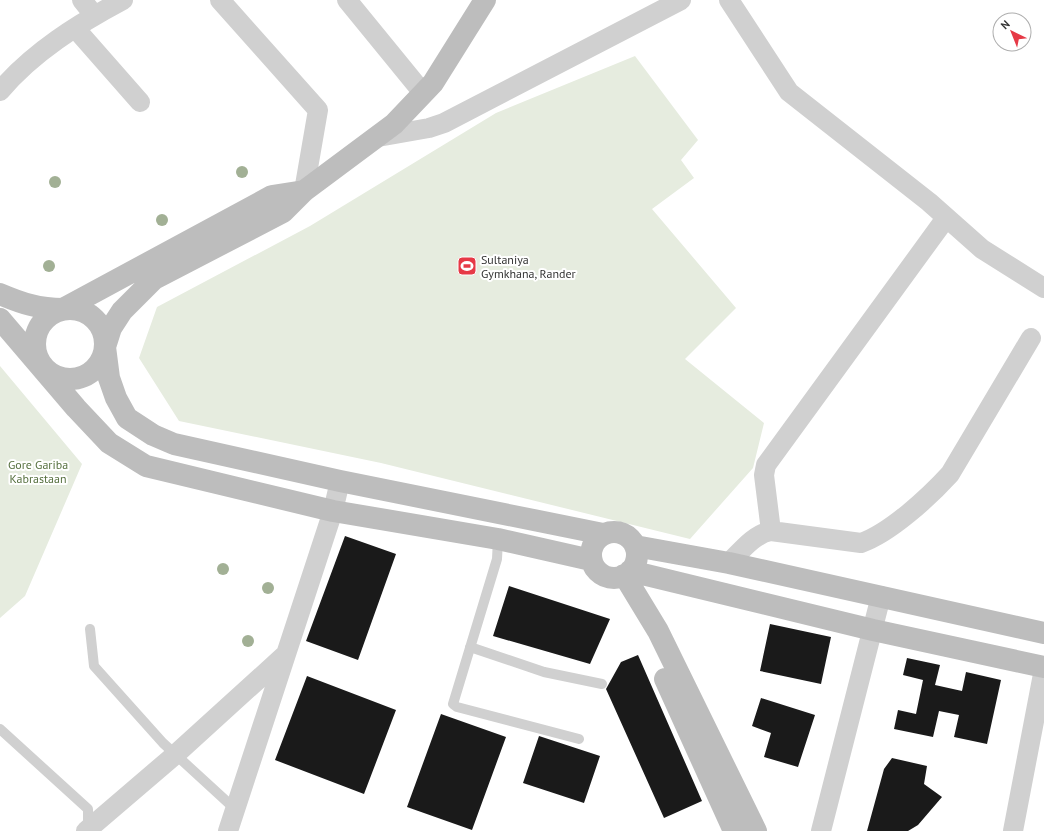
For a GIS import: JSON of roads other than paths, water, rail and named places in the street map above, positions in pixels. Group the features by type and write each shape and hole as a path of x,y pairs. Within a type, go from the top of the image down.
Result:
{"main road":[{"path":"304,191 272,196 63,309 52,312 44,319 34,338 34,349 38,359 44,368 53,375 64,379 75,379 87,375 96,368 102,358 111,328 122,311 154,279 283,212 304,191 394,124 433,83 485,0"},
{"path":"0,294 26,305 48,309 74,308 84,311 94,317 101,326 105,336 109,378 116,398 127,418 153,435 174,444 340,481 603,534 618,532 631,540 635,546 636,561 624,574"},
{"path":"0,319 44,368 76,408 109,443 146,466 333,511 498,539 591,560"},
{"path":"603,534 593,545 591,560 599,573 606,577 624,574 1044,668"},
{"path":"635,546 729,562 1044,633"},
{"path":"624,574 695,743 734,831"},
{"path":"624,574 658,631 756,831"}],"street":[{"path":"0,91 34,57 75,28 88,7 123,0"},
{"path":"220,0 318,110 304,191"},
{"path":"347,0 423,93"},
{"path":"378,136 429,128 444,123 681,0"},
{"path":"729,0 789,92 946,218 982,249 1044,288"},
{"path":"75,28 140,102"},
{"path":"771,531 764,475 766,465 946,218"},
{"path":"729,562 763,532 771,531 860,544 873,539 884,532 938,487 950,474 1031,338"},
{"path":"228,831 333,511 340,481"},
{"path":"820,831 881,596"},
{"path":"88,830 176,754 286,654"},
{"path":"1013,831 1044,668"}],"lane":[{"path":"498,539 497,559 453,704 457,707 579,739"},
{"path":"90,629 94,666 138,716 235,809"},
{"path":"470,647 544,672 602,684"},
{"path":"0,729 88,809 88,830"}],"place":[{"name":"Sultaniya Gymkhana, Rander","path":"467,266"}],"park label":[{"name":"Gore Gariba Kabrastaan","path":"38,471"}]}
